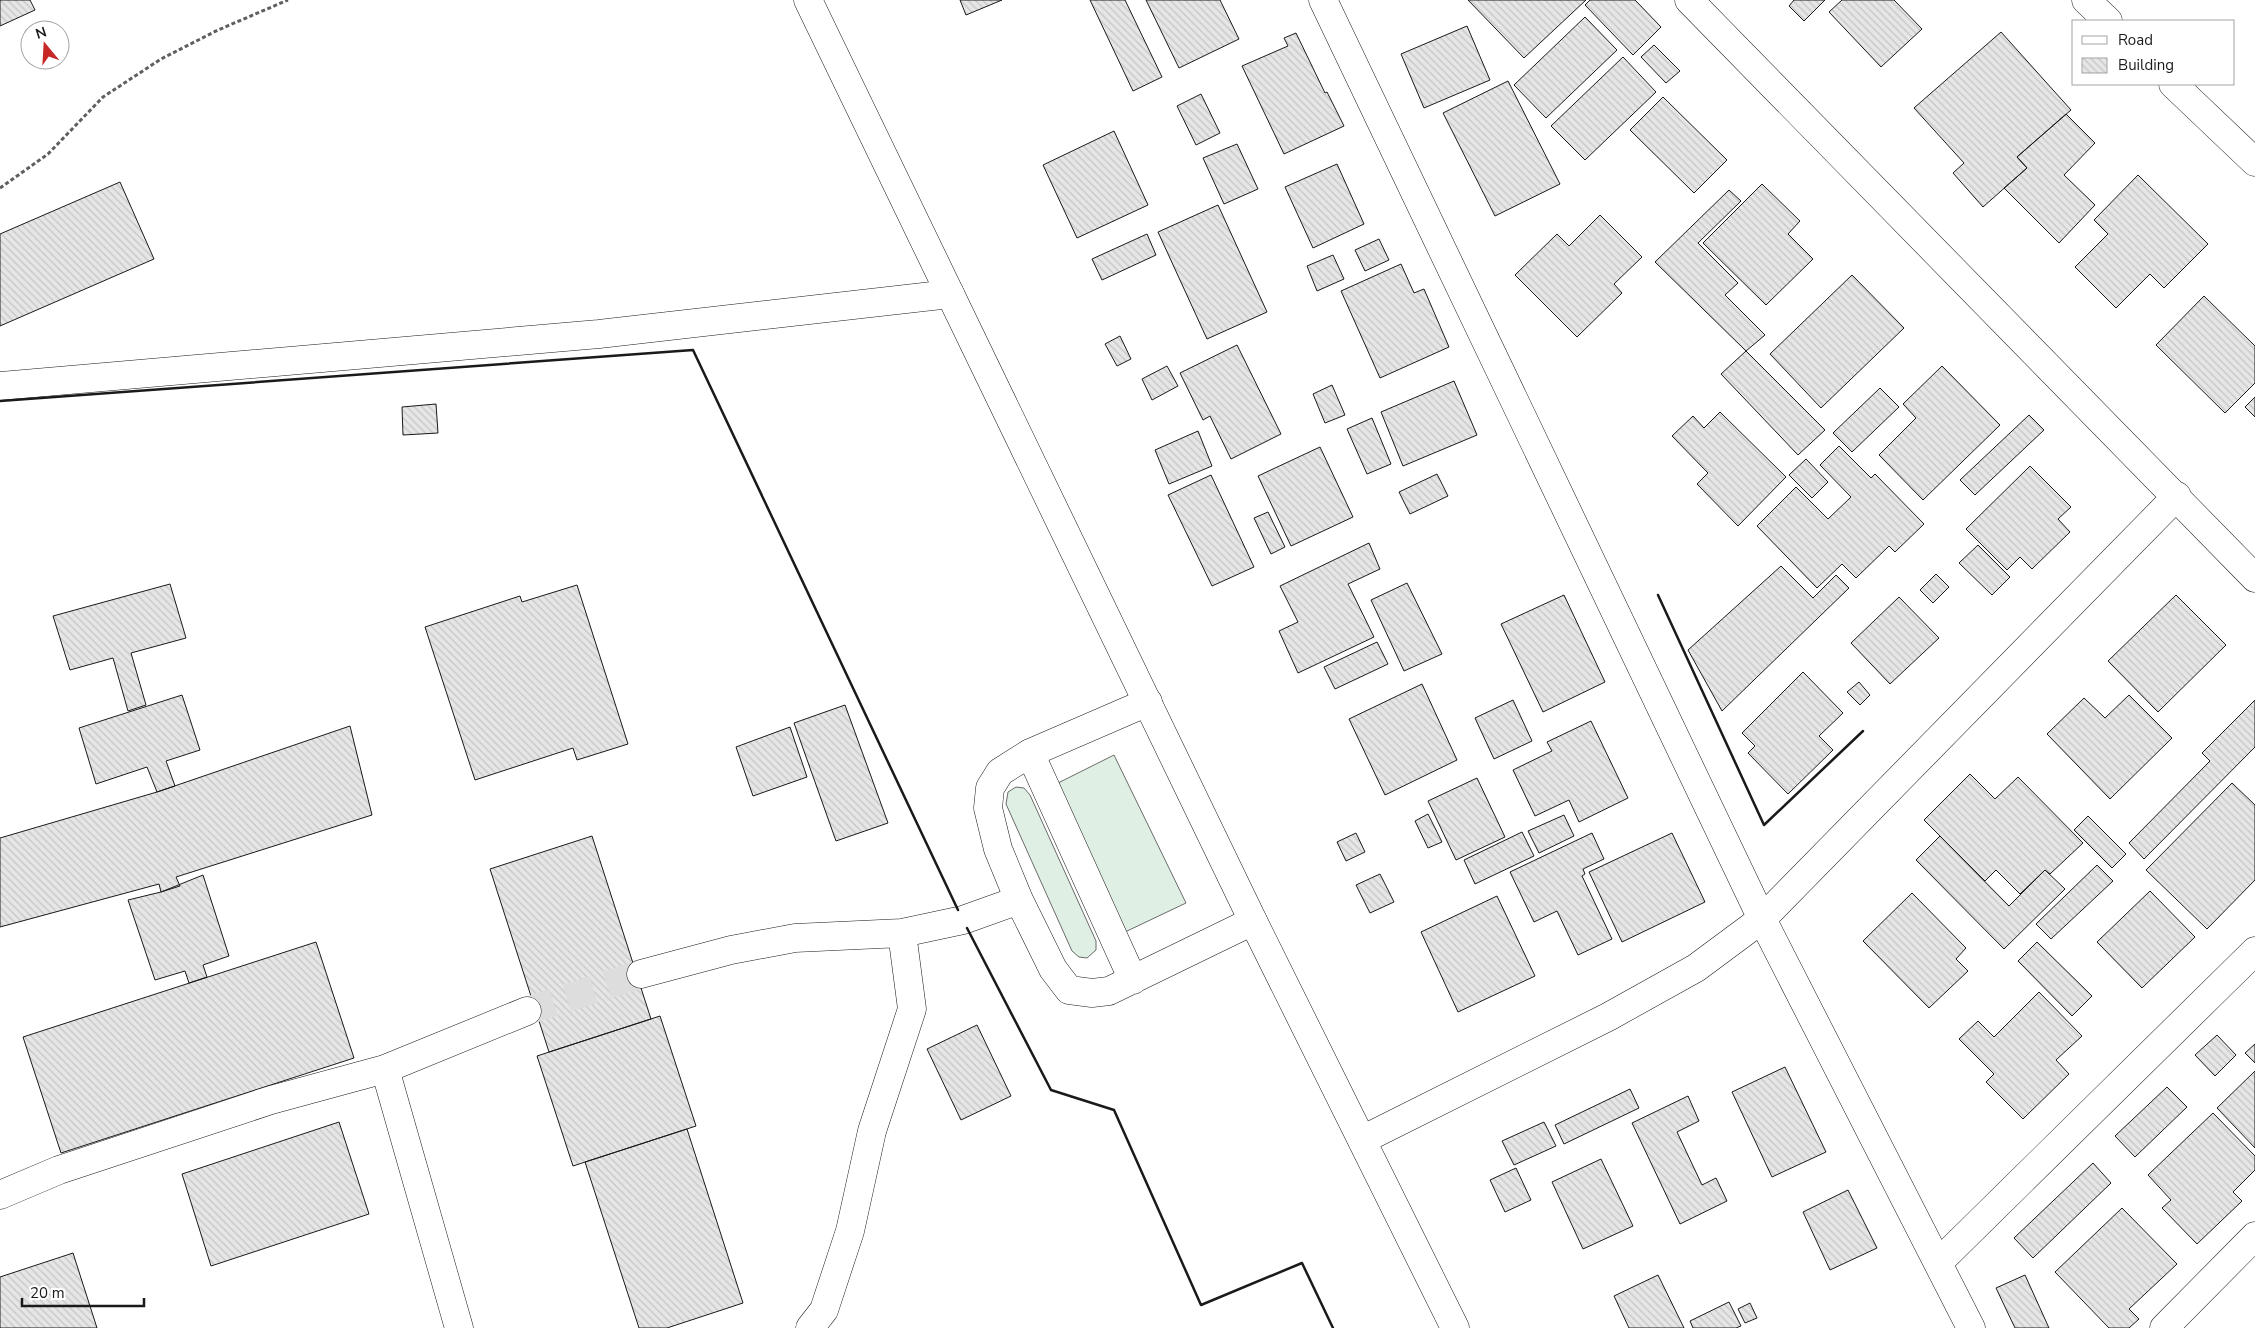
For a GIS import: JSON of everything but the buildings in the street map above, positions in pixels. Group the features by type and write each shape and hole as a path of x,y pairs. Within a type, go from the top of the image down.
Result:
{"street":[{"path":"808,0 1253,921 1455,1328"},
{"path":"1323,0 1762,918 1971,1328"},
{"path":"1689,0 2177,496 2255,578"},
{"path":"2086,0 2107,20"},
{"path":"2174,85 2255,162"},
{"path":"0,386 599,334 950,294"},
{"path":"1362,1140 1608,1017 1696,968 1762,918 2177,496"},
{"path":"1148,702 1030,753 1000,772 990,788 988,808 998,849 1019,900 1053,969 1069,990 1092,993 1109,991 1253,921"},
{"path":"1030,753 1133,980"},
{"path":"641,974 731,950 795,938 902,933 963,920 1019,900"},
{"path":"810,1328 824,1310 850,1231 872,1131 912,1009 902,933"},
{"path":"1939,1262 2255,951"},
{"path":"0,1195 59,1170 271,1100 385,1069 527,1011"},
{"path":"385,1069 459,1328"},
{"path":"2164,1328 2255,1236"}],"path":[{"path":"0,188 48,154 103,97 161,59 218,30 288,0"}],"green space":[{"path":"1114,755 1186,903 1125,932 1054,785"},
{"path":"1016,787 1024,788 1030,795 1096,941 1096,950 1087,958 1079,957 1072,951 1006,804 1008,792"}],"tunnel":[{"path":"527,1011 641,974"}],"wall":[{"path":"0,401 693,350 958,910"},
{"path":"1658,595 1764,825 1863,731"},
{"path":"967,928 1051,1090 1114,1110 1201,1305 1302,1263 1333,1328"}]}
